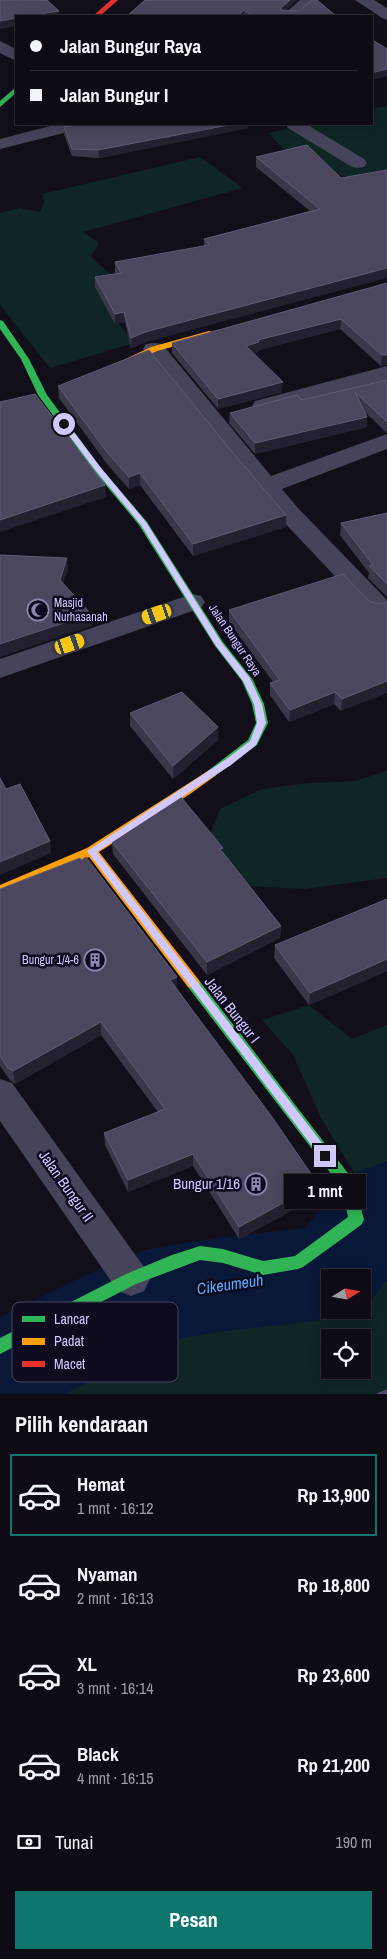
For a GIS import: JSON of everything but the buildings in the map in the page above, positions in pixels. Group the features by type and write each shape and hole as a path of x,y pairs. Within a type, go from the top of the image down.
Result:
{"street":[{"path":"97,15 115,0"},
{"path":"291,15 309,0"},
{"path":"363,0 387,15"},
{"path":"0,46 15,55"},
{"path":"0,105 15,90"},
{"path":"0,144 74,125"},
{"path":"296,125 358,163"},
{"name":"Jalan Bungur Raya","path":"0,323 25,359 44,394 98,470 144,524 219,644 247,680 258,704 262,723 253,742 228,762 91,851 0,890"},
{"path":"108,368 154,349 219,331"},
{"path":"154,349 227,415 267,486 378,606"},
{"path":"227,415 387,373"},
{"path":"267,486 387,441"},
{"path":"0,669 192,602"},
{"name":"Jalan Bungur I","path":"91,851 349,1186 356,1220 298,1262 264,1268 223,1256 200,1253 131,1279"},
{"name":"Jalan Bungur II","path":"0,1093 131,1279"},
{"path":"86,1302 131,1279"},
{"path":"0,1346 12,1340"}],"green space":[{"path":"387,106 387,171 351,177 303,169 268,133 304,125 373,125 373,109"},
{"path":"200,157 243,188 83,232 99,243 91,257 121,283 107,309 134,343 50,368 0,305 0,213 19,208 40,212 44,202 42,194"},
{"path":"387,771 387,878 304,889 248,886 192,877 220,809 262,789 308,783 355,781"},
{"path":"309,1005 352,1039 387,1025 387,1394 0,1394 0,1359 12,1353 12,1382 178,1382 178,1302 113,1302 182,1267 345,1241 355,1174 321,1118 293,1055 262,1020"}],"waterway":[{"name":"Cikeumeuh","path":"138,1302 148,1297 216,1285 331,1272 387,1205"},
{"name":"Cikeumeuh","path":"0,1372 12,1366"}],"traffic: fast":[{"path":"0,105 15,90"},
{"path":"0,323 25,359 43,395 98,470 143,524 219,644 247,680 258,704 262,723 253,742 211,773"},
{"path":"86,1302 131,1279 200,1253 223,1256 263,1268 298,1262 356,1220 349,1186 193,983"},
{"path":"0,1346 12,1340"}],"traffic: slow":[{"path":"117,365 154,349 209,334"},
{"path":"0,890 91,851 211,773"},
{"path":"91,851 193,983"}],"traffic: jam":[{"path":"97,15 115,0"}],"place":[{"name":"Masjid Nurhasanah","path":"38,610"},
{"name":"Bungur 1/4-6","path":"95,960"},
{"name":"Bungur 1/16","path":"256,1184"}],"route":[{"path":"64,424 98,470 144,524 219,644 247,680 258,704 262,723 253,742 228,762 91,851 325,1156"}]}
